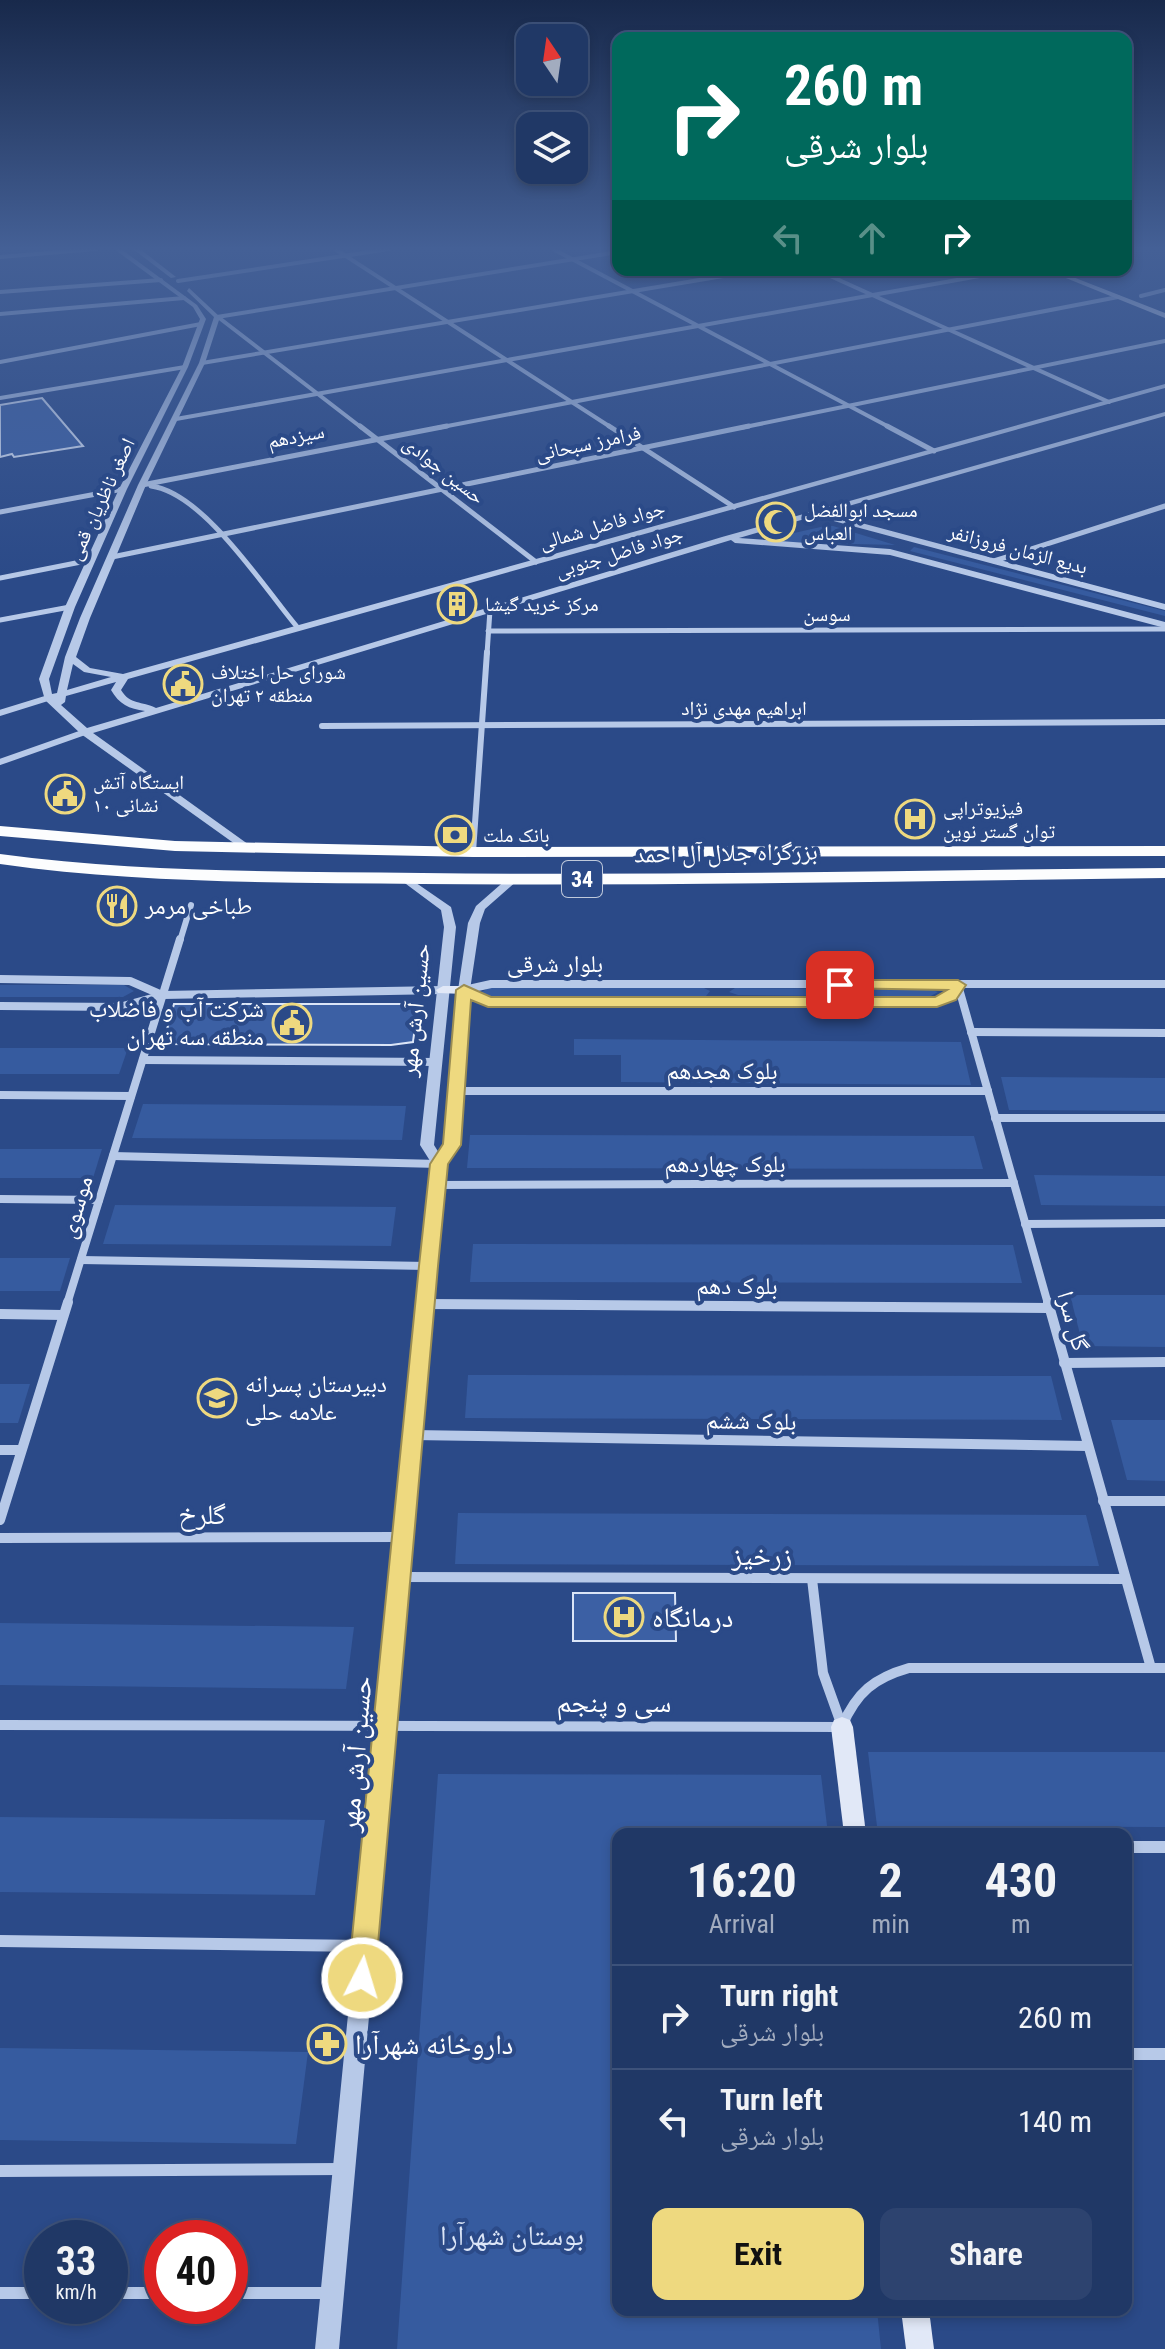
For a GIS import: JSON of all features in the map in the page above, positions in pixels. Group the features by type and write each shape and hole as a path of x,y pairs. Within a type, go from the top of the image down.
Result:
{"highway":[{"path":"0,820 74,838"},
{"name":"بزرگراه جلال آل احمد","path":"0,831 246,847 473,852 1165,851"},
{"name":"بزرگراه جلال آل احمد","path":"0,859 39,865 197,876 406,879 1165,873"},
{"path":"0,868 39,865"}],"main road":[{"path":"443,990 464,990"},
{"path":"842,1727 854,1828"},
{"path":"916,2316 920,2349"}],"street":[{"name":"اصغر ناظریان قمی","path":"48,698 45,667 123,489 188,359"},
{"name":"اصغر ناظریان قمی","path":"60,700 70,657 142,485 203,359"},
{"path":"0,398 228,359"},
{"name":"حسین جوادی","path":"275,359 536,562"},
{"path":"159,420 515,359"},
{"path":"761,359 934,451"},
{"name":"سیزدهم","path":"142,485 792,359"},
{"path":"1013,359 1109,402"},
{"name":"فرامرز سبحانی","path":"112,557 1079,359"},
{"path":"507,360 734,507"},
{"name":"جواد فاضل شمالی","path":"60,700 124,677 1165,386"},
{"name":"جواد فاضل جنوبی","path":"85,732 725,539 1165,414"},
{"path":"0,512 142,485 173,491 218,535 298,628"},
{"path":"994,561 1165,506"},
{"name":"بدیع‌ الزمان فروزانفر","path":"815,514 1165,607"},
{"path":"725,539 890,552 1165,627"},
{"path":"890,552 913,540"},
{"path":"0,578 112,557"},
{"path":"0,620 70,607"},
{"path":"473,852 490,610"},
{"name":"سوسن","path":"488,631 1165,627"},
{"path":"70,657 87,670 124,677 116,690 121,700 133,707 160,708"},
{"path":"0,713 48,698 60,700 85,732 246,847"},
{"name":"ابراهیم مهدی نژاد","path":"322,726 1165,722"},
{"path":"0,762 85,732"},
{"name":"حسین آرش مهر","path":"406,879 447,909 450,927 427,1145 439,1164"},
{"name":"حسین آرش مهر","path":"327,2349 439,1164 452,1145 469,941 480,908 512,880"},
{"name":"موسوی","path":"0,1520 191,905"},
{"path":"0,979 130,981 163,995"},
{"name":"بلوار شرقی","path":"464,990 491,984 1165,984"},
{"name":"بلوار شرقی","path":"464,990 488,1002 937,1002 951,997 958,985"},
{"name":"گل سرا","path":"958,985 1151,1668"},
{"path":"0,1006 119,1007 163,995 443,990"},
{"path":"971,1032 1165,1033"},
{"path":"143,1060 437,1062"},
{"name":"بلوک هجدهم","path":"456,1091 988,1091"},
{"path":"0,1095 131,1096"},
{"path":"995,1118 1165,1118"},
{"path":"113,1156 439,1164"},
{"name":"بلوک چهاردهم","path":"437,1185 1014,1183"},
{"path":"0,1199 99,1200"},
{"path":"1025,1224 1165,1223"},
{"path":"81,1260 428,1266"},
{"name":"بلوک دهم","path":"426,1304 1049,1308"},
{"path":"0,1314 63,1315"},
{"path":"1064,1363 1165,1362"},
{"name":"بلوک ششم","path":"413,1435 1087,1446"},
{"path":"0,1450 21,1450"},
{"path":"1103,1501 1165,1501"},
{"name":"گلرخ","path":"0,1538 403,1537"},
{"name":"زرخیز","path":"400,1577 1124,1579"},
{"path":"812,1579 823,1683 828,1702 842,1727"},
{"path":"842,1727 851,1703 864,1686 875,1678 909,1668 1165,1668"},
{"name":"سی و پنجم","path":"0,1725 842,1727"},
{"path":"1132,1847 1165,1847"},
{"path":"0,1941 365,1946"},
{"path":"1132,2054 1165,2054"},
{"path":"0,2171 344,2169"},
{"path":"0,2293 24,2293"},
{"path":"248,2293 332,2293"}],"green space":[{"path":"825,526 895,545 773,542 772,538"},
{"path":"914,547 1165,611 1165,616 910,551"},
{"path":"0,985 124,985 134,991 123,997 0,997"},
{"path":"489,988 704,988 710,991 706,996 488,996 479,993"},
{"path":"735,988 930,989 938,992 929,997 738,995 729,992"},
{"path":"574,1039 961,1042 971,1085 621,1082 621,1055 574,1055"},
{"path":"0,1048 128,1048 119,1074 0,1074"},
{"path":"1001,1077 1165,1078 1165,1111 1009,1110"},
{"path":"143,1104 406,1106 402,1140 132,1138"},
{"path":"470,1135 974,1136 983,1169 467,1168"},
{"path":"0,1149 102,1149 93,1178 0,1178"},
{"path":"1034,1175 1165,1176 1165,1206 1041,1205"},
{"path":"115,1205 396,1207 391,1246 103,1244"},
{"path":"473,1244 1013,1245 1022,1283 470,1282"},
{"path":"0,1258 70,1258 60,1291 0,1291"},
{"path":"1070,1295 1165,1295 1165,1347 1083,1346"},
{"path":"468,1375 1051,1376 1062,1420 465,1418"},
{"path":"0,1384 30,1384 18,1423 0,1423"},
{"path":"1111,1420 1165,1420 1165,1481 1127,1480"},
{"path":"458,1513 1086,1515 1099,1566 455,1564"},
{"path":"0,1623 354,1627 346,1689 0,1685"},
{"path":"868,1752 1165,1752 1165,1827 877,1826"},
{"name":"بوستان شهرآرا","path":"438,1774 821,1775 827,1828 612,1828 612,2316 878,2316 881,2349 397,2349"},
{"path":"0,1817 325,1820 315,1895 0,1892"},
{"path":"0,2048 308,2052 296,2144 0,2140"}],"building":[{"path":"42,398 83,446 0,457 0,405"},
{"name":"شرکت آب و فاضلاب منطقه سه تهران","path":"174,1004 418,1004 413,1042 391,1045 163,1044"},
{"name":"درمانگاه","path":"573,1593 675,1593 676,1641 573,1641"}],"place":[{"name":"مسجد ابوالفضل العباس","path":"776,522"},
{"name":"مرکز خرید گیشا","path":"457,604"},
{"name":"شورای حل اختلاف منطقه ۲ تهران","path":"183,684"},
{"name":"ایستگاه آتش نشانی ۱۰","path":"65,794"},
{"name":"فیزیوتراپی توان گستر نوین","path":"915,819"},
{"name":"بانک ملت","path":"455,835"},
{"name":"طباخی مرمر","path":"117,906"},
{"name":"شرکت آب و فاضلاب منطقه سه تهران","path":"292,1023"},
{"name":"دبیرستان پسرانه علامه حلی","path":"217,1398"},
{"name":"درمانگاه","path":"624,1617"},
{"name":"داروخانه شهرآرا","path":"327,2044"}],"route":[{"path":"362,1978 428,1266 439,1164 452,1145 464,990 488,1002 937,1002 951,997 958,985 840,985"}]}
